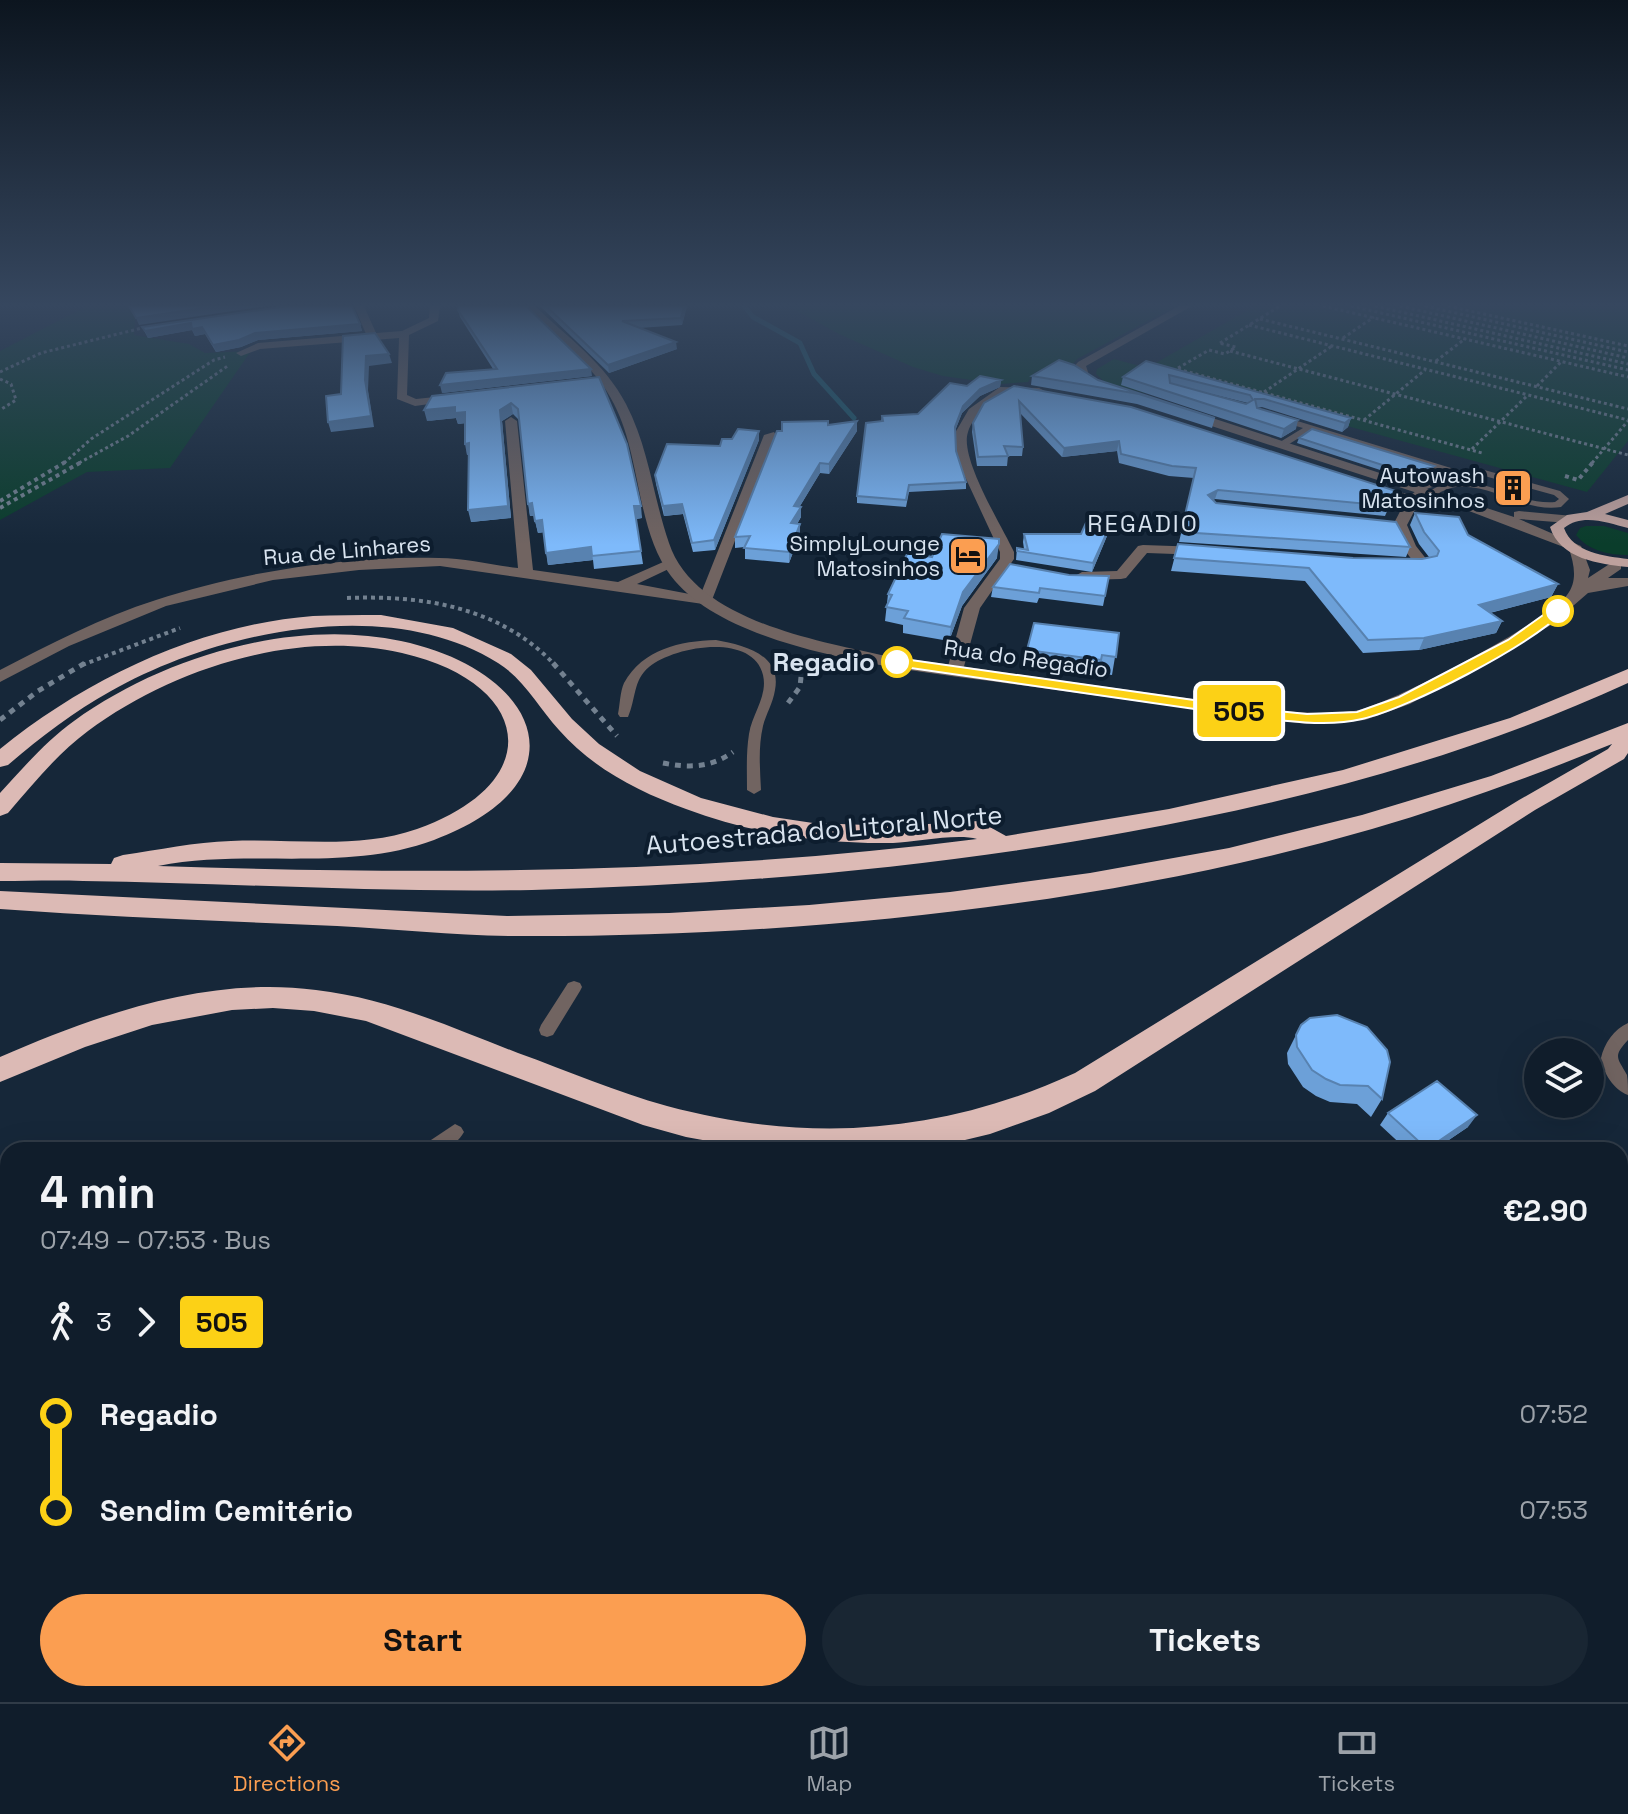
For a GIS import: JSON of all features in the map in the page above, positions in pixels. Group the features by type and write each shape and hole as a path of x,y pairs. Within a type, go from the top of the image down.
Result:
{"highway":[{"path":"0,760 43,721 83,696 172,654 242,634 285,626 349,621 395,623 449,634 492,651 524,674 573,734 604,759 649,786 700,806 750,822 834,834 906,836 979,829 1001,844"},
{"path":"0,808 51,751 99,713 173,676 277,647 344,641 381,643 418,651 479,680 504,702 519,728 520,750 505,782 463,816 406,841 361,849 207,850 77,872"},
{"name":"Autoestrada do Litoral Norte","path":"7,872 264,880 531,881 708,874 1001,844 1154,820 1319,784 1496,730 1628,675"},
{"path":"0,900 526,926 724,919 930,902 1097,879 1319,833 1465,791 1628,730"},
{"path":"850,1142 937,1134 980,1125 1061,1095 1117,1063 1527,805 1616,754 1628,737"},
{"path":"0,1070 69,1039 133,1017 206,1002 279,998 367,1010 651,1113 743,1136 825,1142"}],"main road":[{"path":"1625,566 1577,549 1557,533 1561,522 1597,514 1628,499"},
{"path":"1575,518 1628,524"}],"street":[{"path":"402,385 401,397 415,403 474,396"},
{"name":"Rua do Regadio","path":"608,385 620,400 636,440 670,563 705,602 749,624 827,648 955,670 1257,713 1307,719 1359,716 1404,700 1513,642 1545,622 1575,595 1625,566"},
{"path":"1105,385 1116,390"},
{"path":"955,670 972,608 1010,566 1007,552 960,453 961,433 973,412 1004,389 1057,394"},
{"path":"1176,410 1419,491"},
{"path":"511,421 526,575"},
{"path":"1187,427 1506,513 1575,518"},
{"path":"705,602 770,435"},
{"path":"1386,564 1424,565 1393,525 1419,491"},
{"path":"1453,500 1539,531 1577,549 1583,570 1575,595"},
{"path":"1070,575 1121,575 1143,549 1223,552"},
{"name":"Rua de Linhares","path":"0,677 63,643 161,603 273,576 359,566 440,562 621,586 705,602"},
{"path":"621,586 670,563"},
{"name":"Rua do Regadio","path":"1575,595 1607,583 1628,582"}],"lane":[{"path":"1270,416 1448,470 1419,491"},
{"path":"1283,444 1309,428"},
{"path":"1419,491 1455,483 1490,482 1542,497 1529,493 1490,482 1470,472 1419,491"},
{"path":"624,714 631,679 641,664 663,651 689,644 719,645 755,652 768,668 771,692 755,731 754,790"},
{"path":"547,1030 574,987"},
{"path":"1628,1030 1609,1051 1612,1071 1628,1088"},
{"path":"442,1142 455,1132"}],"path":[{"path":"0,410 16,400 11,385"},
{"path":"0,501 73,458 91,439 173,385"},
{"path":"0,508 128,436 200,385"},
{"path":"1239,385 1487,454"},
{"path":"1263,392 1273,385"},
{"path":"1363,385 1628,455"},
{"path":"1364,420 1407,385"},
{"path":"1489,385 1628,421 1578,480 1563,475"},
{"path":"1536,386 1628,409"},
{"path":"1472,450 1528,395"}],"green space":[{"path":"0,385 227,385 170,468 87,472 0,520"},
{"path":"1117,385 1162,385 1144,393"},
{"path":"1200,385 1628,385 1628,441 1587,492"},
{"path":"1604,526 1628,533 1628,555 1607,553 1587,545 1576,535 1580,528"}],"building":[{"path":"341,385 366,385 371,416 328,422 326,396 341,394"},
{"path":"525,385 603,385 627,444 641,506 634,506 641,551 592,556 591,547 546,553 542,520 535,521 532,503 528,504 518,409 511,403 500,410 508,506 468,510 469,443 465,444 465,412 455,413 455,407 424,410 432,396"},
{"path":"947,385 988,385 980,389 963,406 955,427 956,451 966,482 909,485 906,500 857,496 866,423 883,421 882,416 918,414"},
{"path":"1088,385 1115,385 1215,418 1139,394"},
{"path":"1149,385 1179,385 1246,404 1253,400 1250,395 1211,385 1234,385 1351,418 1345,423 1255,399 1257,408 1298,420 1284,429"},
{"path":"1014,386 1131,407 1396,491 1389,506 1218,490 1208,495 1216,503 1396,522 1410,547 1181,532 1196,468 1172,466 1121,454 1119,441 1064,448 1019,401 1023,447 1004,446 1008,456 978,457 973,423 984,403"},
{"path":"828,421 828,425 857,421 829,464 820,463 794,506 801,507 791,523 800,524 789,552 744,548 750,536 735,537 777,431 782,431 782,422"},
{"path":"738,429 759,431 714,540 692,543 682,504 663,506 655,475 667,444 720,446 722,439 732,439"},
{"path":"1312,429 1434,466 1410,474 1299,438"},
{"path":"1415,513 1459,517 1468,535 1558,584 1479,605 1502,621 1424,638 1368,640 1309,568 1174,558 1178,544 1353,558 1422,559 1437,556 1439,551 1424,532"},
{"path":"1086,523 1109,528 1093,563 1017,551 1017,548 1028,550 1024,534 1081,534"},
{"path":"942,534 999,539 999,544 963,592 951,627 904,618 908,611 886,607 892,595 888,594 908,552 932,557"},
{"path":"1010,564 1069,575 1109,576 1105,596 1040,588 1039,593 993,587"},
{"path":"1034,623 1119,633 1116,657 1102,655 1101,660 1027,650"},
{"path":"1337,1015 1367,1027 1387,1050 1390,1062 1382,1099 1368,1086 1340,1085 1326,1079 1312,1070 1297,1047 1296,1035 1301,1025 1310,1018"},
{"path":"1437,1081 1477,1115 1437,1142 1419,1142 1388,1113"}],"waterway":[{"path":"824,385 854,418"}],"bus line":[{"name":"505","path":"897,662 1307,719 1359,716 1404,700 1513,642 1558,611"}],"place":[{"name":"Autowash Matosinhos","path":"1513,488"},
{"name":"SimplyLounge Matosinhos","path":"968,556"},
{"name":"Regadio","path":"897,662"}],"district":[{"name":"REGADIO","path":"1143,523"}]}
